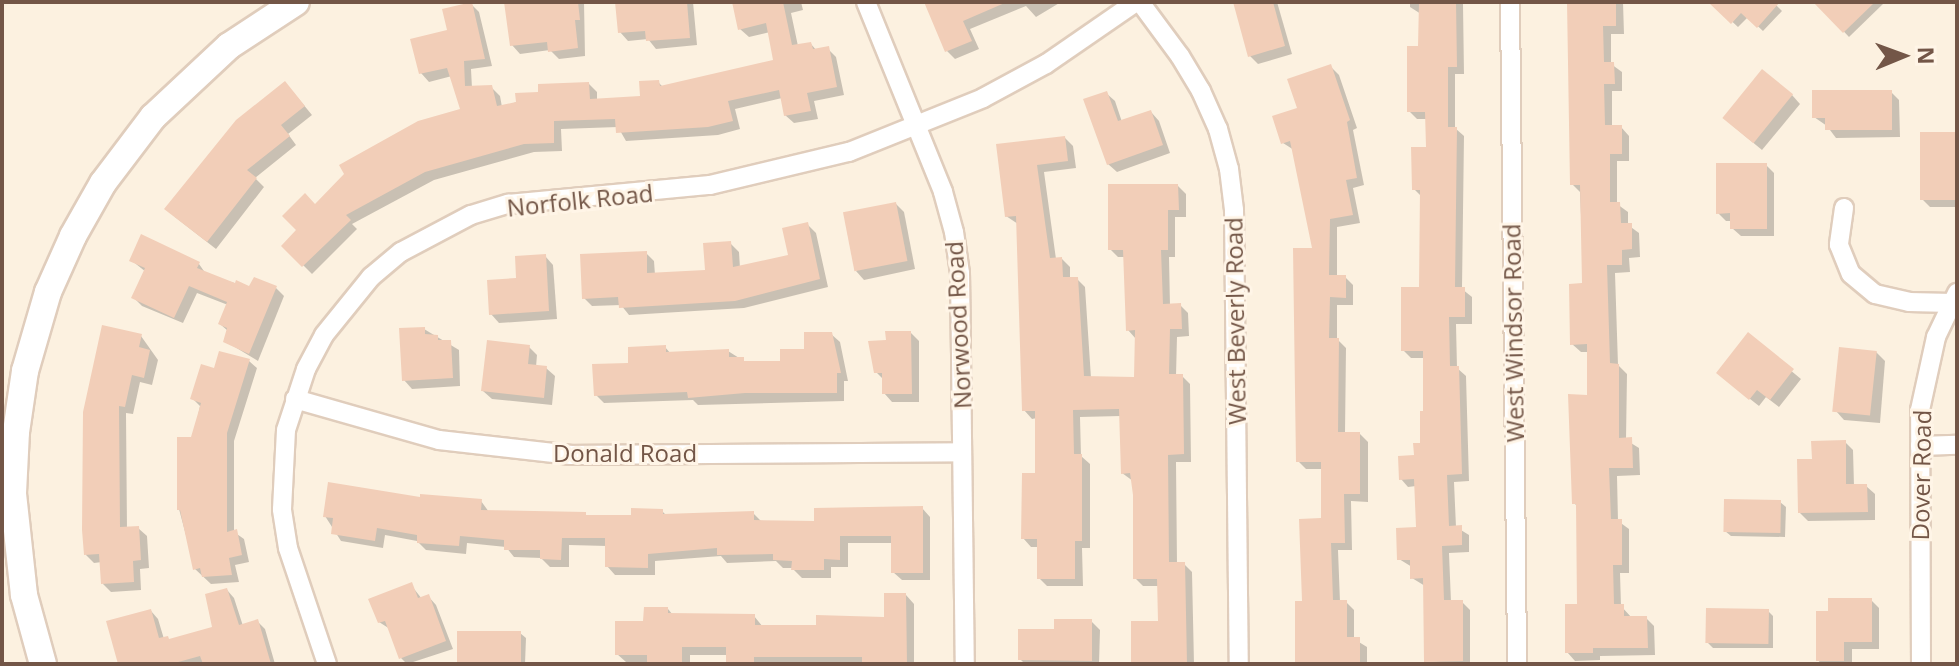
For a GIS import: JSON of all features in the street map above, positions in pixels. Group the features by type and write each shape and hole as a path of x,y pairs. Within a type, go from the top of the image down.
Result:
{"street":[{"path":"43,664 24,595 13,493 16,432 25,371 48,292 73,236 103,183 153,117 229,46 296,2"},
{"name":"Norwood Road","path":"866,2 943,192 958,260 965,664"},
{"name":"Norfolk Road","path":"327,664 298,585 282,509 281,469 295,399 324,335 371,277 401,252 471,215 547,199 639,194 766,174 849,152 917,127 1046,64 1138,2"},
{"name":"West Beverly Road","path":"1138,2 1180,56 1201,91 1218,129 1229,169 1234,210 1239,664"},
{"name":"West Windsor Road","path":"1510,2 1517,664"},
{"path":"1844,208 1839,245 1851,274 1875,294 1909,302 1954,298"},
{"name":"Dover Road","path":"1921,664 1920,446 1926,371 1954,298"},
{"name":"Donald Road","path":"295,399 439,440 571,455 962,452"},
{"path":"1920,446 1957,445"}],"building":[{"path":"472,2 485,59 464,61 465,86 492,85 497,106 516,102 515,93 538,92 538,84 589,82 590,99 640,96 639,81 659,80 660,86 773,60 766,23 738,30 732,2 783,2 792,45 811,42 813,49 829,46 837,87 807,93 811,111 784,116 779,90 728,101 733,121 708,127 616,133 615,119 554,121 554,143 524,144 425,172 346,215 351,220 302,267 281,246 296,230 282,216 305,193 315,204 344,174 339,165 418,121 460,109 447,68 419,74 410,39 447,30 442,9"},
{"path":"504,2 578,2 580,20 575,20 578,48 548,52 547,42 510,46"},
{"path":"615,2 687,2 690,38 646,41 645,31 618,33"},
{"path":"924,2 1007,2 963,21 972,41 945,52"},
{"path":"1233,2 1273,2 1285,46 1248,57"},
{"path":"1419,2 1456,2 1457,67 1448,67 1448,127 1457,127 1455,287 1465,287 1465,317 1449,317 1450,366 1459,366 1462,474 1447,475 1449,526 1462,525 1462,545 1442,546 1444,600 1463,600 1463,661 1424,662 1423,578 1410,579 1410,560 1397,560 1396,528 1416,527 1414,479 1399,480 1398,456 1414,455 1413,443 1420,443 1420,411 1423,411 1423,351 1401,351 1401,287 1419,287 1420,190 1412,190 1411,147 1426,147 1425,112 1407,112 1407,46 1418,46"},
{"path":"1567,2 1616,2 1616,26 1603,26 1604,62 1614,62 1615,84 1604,84 1605,125 1622,125 1622,154 1610,154 1610,202 1620,202 1621,223 1632,223 1632,249 1622,250 1622,265 1607,265 1610,363 1619,364 1619,438 1632,437 1633,468 1609,468 1611,519 1622,519 1622,565 1613,565 1614,604 1624,604 1624,616 1647,616 1648,648 1593,648 1593,653 1565,653 1565,604 1577,604 1576,504 1572,504 1568,394 1587,395 1587,344 1570,345 1569,284 1582,283 1580,185 1570,185"},
{"path":"1708,2 1780,2 1757,28 1741,13 1731,24"},
{"path":"1813,2 1875,2 1843,33"},
{"path":"1331,64 1350,120 1347,122 1357,178 1346,180 1353,215 1330,219 1329,275 1346,275 1346,298 1330,297 1329,338 1339,338 1338,432 1360,432 1360,494 1344,494 1345,543 1331,543 1333,600 1347,600 1347,637 1360,637 1360,664 1295,664 1295,601 1302,601 1299,519 1321,518 1321,462 1296,462 1293,248 1312,248 1290,141 1281,144 1272,116 1297,108 1287,79"},
{"path":"1762,69 1793,94 1753,143 1722,118"},
{"path":"285,81 305,106 281,125 290,136 247,170 257,178 207,242 164,209 236,120"},
{"path":"1812,90 1892,90 1892,130 1825,130 1825,118 1812,118"},
{"path":"1107,91 1118,121 1151,110 1163,145 1107,165 1083,99"},
{"path":"1920,132 1957,132 1957,200 1920,200"},
{"path":"1065,136 1068,161 1037,165 1050,258 1062,257 1063,277 1078,277 1084,376 1134,377 1135,330 1126,331 1123,250 1108,250 1108,184 1178,184 1179,210 1168,210 1168,250 1161,250 1163,304 1181,303 1182,329 1170,329 1169,374 1183,374 1184,454 1168,455 1169,562 1185,562 1187,664 1131,664 1131,621 1158,621 1157,579 1133,579 1133,495 1130,473 1121,474 1119,409 1073,410 1074,454 1082,454 1082,541 1075,541 1075,579 1037,579 1037,539 1021,539 1022,473 1035,473 1035,411 1022,411 1016,216 1005,217 996,144"},
{"path":"1716,163 1767,163 1767,229 1730,229 1730,213 1716,214"},
{"path":"896,202 907,261 854,271 843,212"},
{"path":"808,222 820,279 735,301 619,308 618,297 582,299 580,254 647,251 647,273 705,270 703,243 731,241 733,267 788,255 782,228"},
{"path":"141,234 200,262 197,268 235,283 236,280 249,286 254,277 277,286 249,354 223,342 227,328 218,324 227,302 189,286 174,318 131,298 145,268 129,261"},
{"path":"546,254 549,311 489,315 487,280 516,278 515,256"},
{"path":"102,325 142,334 139,347 150,350 144,378 132,375 125,407 119,406 120,527 139,526 141,560 133,561 134,582 101,584 99,554 84,555 82,530 83,412"},
{"path":"425,327 425,334 438,335 438,340 451,340 453,378 402,381 399,328"},
{"path":"885,331 911,331 912,394 882,394 882,373 874,373 868,341 886,340"},
{"path":"804,332 832,332 841,373 837,373 837,393 745,393 688,398 687,392 594,396 592,364 628,363 628,347 666,345 666,352 729,349 729,357 744,357 744,361 780,361 780,349 804,349"},
{"path":"1748,332 1794,369 1770,400 1757,390 1749,400 1716,373"},
{"path":"487,340 530,345 528,364 547,366 544,398 481,391"},
{"path":"1839,347 1877,351 1870,416 1832,412"},
{"path":"219,351 250,359 227,433 227,532 237,529 242,555 229,558 232,575 202,577 200,568 193,570 180,510 177,510 177,437 191,437 201,403 190,399 201,364 214,368"},
{"path":"1846,440 1846,484 1867,484 1868,512 1798,513 1797,459 1812,459 1811,441"},
{"path":"328,482 420,497 420,494 482,499 481,510 586,512 586,515 631,515 631,508 663,509 663,514 754,511 754,520 814,521 814,508 923,506 923,573 891,573 891,536 840,536 840,560 824,559 824,570 791,570 792,561 773,560 773,554 717,555 717,548 648,554 648,568 605,567 605,538 562,538 561,560 540,559 540,550 504,550 504,540 460,536 459,546 417,543 417,535 377,528 375,541 331,534 333,518 323,517"},
{"path":"1724,499 1781,500 1780,533 1723,532"},
{"path":"412,582 418,598 429,594 446,641 399,659 385,621 378,623 368,599"},
{"path":"227,588 239,625 258,619 271,664 203,664 200,656 171,664 118,664 106,621 151,609 159,638 168,636 169,639 212,627 205,594"},
{"path":"884,593 906,593 907,664 862,664 862,657 754,657 754,664 726,664 726,647 682,647 682,664 647,664 647,655 615,655 615,621 643,621 644,607 668,607 668,613 755,614 755,625 816,625 816,615 884,617"},
{"path":"1828,598 1872,598 1872,642 1844,642 1844,661 1816,661 1816,611 1828,611"},
{"path":"1706,608 1769,609 1768,644 1705,643"},
{"path":"1054,619 1092,619 1092,661 1018,660 1018,629 1054,629"},
{"path":"457,631 521,631 521,664 457,664"}]}
